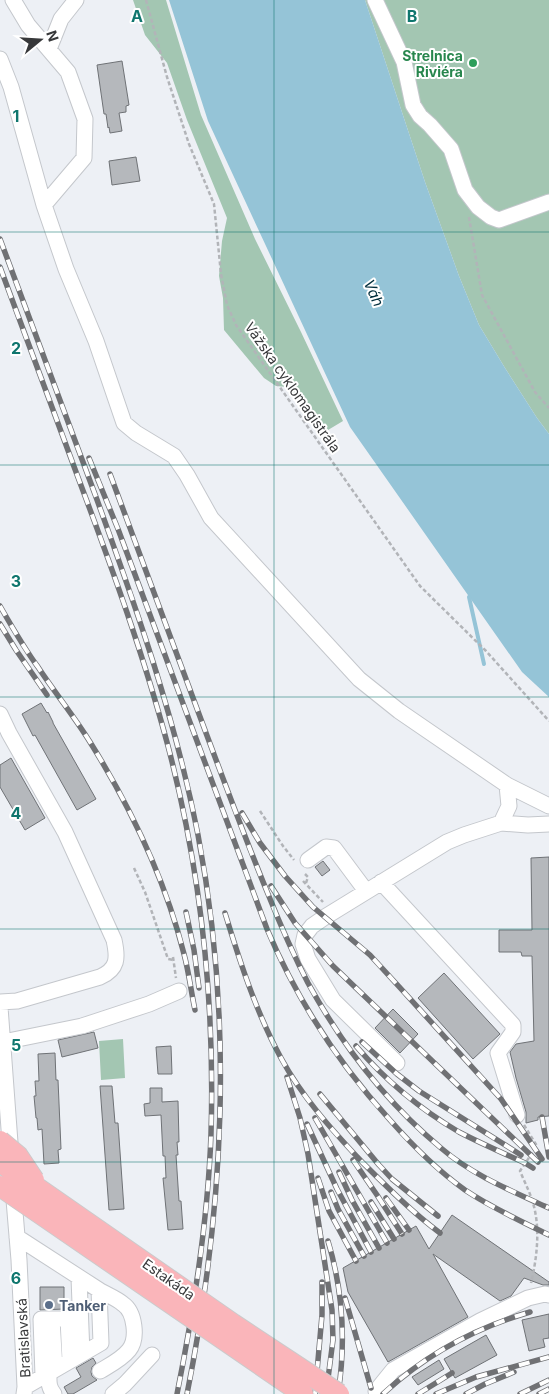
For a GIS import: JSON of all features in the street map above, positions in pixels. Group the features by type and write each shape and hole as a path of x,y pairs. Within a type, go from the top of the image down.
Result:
{"main road":[{"path":"0,1141 18,1156 42,1192"},
{"name":"Estakáda","path":"0,1162 241,1330 339,1394"},
{"name":"Estakáda","path":"0,1186 303,1394"}],"street":[{"path":"13,0 28,25 68,72 85,118 84,158 44,205"},
{"path":"49,49 61,18 76,0"},
{"path":"375,0 404,62 413,105 420,116 451,149 465,190 478,207 498,220 549,202"},
{"path":"0,59 11,87 44,205 66,269 96,341 124,423 136,433 174,456 211,518 359,679 399,711 507,785 549,806"},
{"path":"0,714 65,832 114,940 117,958 111,970 100,977 17,1001 0,1002"},
{"path":"501,823 509,806 507,785"},
{"path":"397,1063 333,1000 308,959 303,944 305,936 312,926 333,912 447,842 501,823 549,824"},
{"path":"308,860 326,847 334,848 366,892"},
{"path":"381,882 513,1025 513,1032 498,1053 518,1115"},
{"path":"3,1042 82,1026 149,1004 179,991"},
{"name":"Bratislavská","path":"0,1007 17,1237 24,1390"},
{"path":"17,1237 79,1278 124,1304 130,1310 134,1320 134,1338 131,1349 123,1357 100,1370"},
{"path":"76,1357 74,1319 79,1278"},
{"path":"24,1390 101,1343 99,1290"},
{"path":"376,1391 393,1370 480,1321 528,1298 545,1294 549,1295"},
{"path":"61,1393 50,1390 41,1319 74,1319"},
{"path":"113,1394 152,1355"}],"path":[{"name":"Vážska cyklomagistrála","path":"146,0 186,136 214,204 221,274 227,305 236,325 420,586 486,651 549,721"},
{"path":"469,216 482,296 535,392 549,408"},
{"path":"260,811 283,846"},
{"path":"134,868 145,892 168,959 173,958 179,991"},
{"path":"304,881 333,912"},
{"path":"518,1115 537,1146 520,1171 532,1200 537,1229 535,1268 528,1298"}],"green space":[{"path":"133,0 166,0 201,115 255,239 343,421 323,433 288,387 276,386 264,378 224,330 223,298 219,276 222,241 227,218 187,120 167,63 145,35"},
{"path":"365,0 549,0 549,434 479,325 425,182"},
{"path":"123,1039 125,1078 101,1080 99,1041"}],"water":[{"name":"Váh","path":"169,0 365,0 425,182 479,325 549,434 549,697 522,672 350,427 208,121"}],"building":[{"path":"122,61 129,105 126,106 126,112 119,113 122,131 110,133 106,114 104,114 97,65"},
{"path":"136,157 140,181 112,185 109,161"},
{"path":"41,703 48,712 96,799 77,810 22,714"},
{"path":"11,758 45,818 25,830 0,787 0,765"},
{"path":"549,857 549,1116 538,1117 538,1120 526,1123 526,1112 510,1052 516,1044 534,1041 532,956 522,956 521,952 499,952 499,930 532,930 531,858"},
{"path":"323,861 330,870 322,876 315,867"},
{"path":"444,973 500,1034 473,1059 418,998"},
{"path":"393,1009 418,1034 400,1053 375,1028"},
{"path":"94,1032 98,1048 62,1057 58,1040"},
{"path":"171,1046 172,1074 158,1074 156,1047"},
{"path":"55,1053 61,1149 58,1150 59,1163 44,1164 42,1129 38,1130 36,1118 35,1081 39,1081 38,1054"},
{"path":"100,1086 112,1086 115,1123 118,1123 124,1209 109,1210"},
{"path":"150,1088 162,1088 162,1102 178,1101 179,1142 177,1142 178,1155 176,1155 183,1229 168,1230 163,1178 166,1178 161,1115 145,1116 144,1104 150,1103"},
{"path":"452,1215 549,1282 549,1285 543,1285 524,1278 511,1296 500,1301 433,1254 468,1317 388,1362 348,1292 343,1268 416,1226 429,1249"},
{"path":"40,1287 64,1287 64,1309 40,1310"},
{"path":"549,1314 549,1338 543,1339 545,1347 529,1351 522,1320"},
{"path":"486,1335 497,1355 455,1378 444,1359"},
{"path":"93,1358 96,1363 92,1367 91,1372 92,1376 97,1380 73,1394 68,1394 64,1387 81,1377 76,1368"},
{"path":"439,1360 444,1369 418,1385 412,1377"}],"waterway":[{"path":"469,597 484,664"}],"railway":[{"path":"0,239 96,497 154,664 178,748 198,835 209,905 217,976 220,1045 220,1115 209,1255 200,1324 187,1394"},
{"path":"0,267 127,612 149,679 179,793 197,890 208,987 211,1036 211,1134 207,1199 199,1265 177,1394"},
{"path":"89,458 118,529 267,929 305,1006 353,1076 407,1139 426,1157 475,1197 549,1235"},
{"path":"110,474 253,856 292,950 321,1006 367,1072 421,1131 453,1158 466,1166 493,1182 549,1208"},
{"path":"0,606 28,652 90,742 133,818 157,871 176,926 186,961 195,1010"},
{"path":"0,624 47,695"},
{"path":"242,813 260,843 285,876 313,907 370,955 403,991 501,1099 542,1159"},
{"path":"271,886 295,923 333,966 538,1162"},
{"path":"186,912 199,988"},
{"path":"225,913 256,1005 272,1041 298,1086 362,1162 390,1190 440,1233"},
{"path":"362,1042 419,1091 521,1155"},
{"path":"356,1046 391,1082 431,1114 459,1132 533,1168"},
{"path":"287,1077 300,1118 308,1154 332,1310 333,1340 326,1394"},
{"path":"320,1094 392,1179 438,1216"},
{"path":"542,1117 549,1157"},
{"path":"315,1118 387,1243"},
{"path":"307,1124 337,1189 371,1252"},
{"path":"353,1160 402,1234"},
{"path":"339,1172 352,1200 379,1248"},
{"path":"318,1178 329,1211 356,1261"},
{"path":"331,1192 338,1209 364,1256"},
{"path":"386,1198 409,1230"},
{"path":"371,1202 394,1239"},
{"path":"328,1241 337,1279 342,1317 342,1356 338,1394"},
{"path":"315,1394 322,1315 322,1282"},
{"path":"345,1298 371,1388"},
{"path":"383,1394 416,1367 452,1344 490,1326 530,1312"},
{"path":"436,1394 476,1377 549,1357"},
{"path":"466,1394 514,1372"},
{"path":"418,1394 452,1373"},
{"path":"520,1394 549,1380"},
{"path":"539,1394 549,1389"}],"place":[{"name":"Strelnica Riviéra","path":"473,63"},
{"name":"Tanker","path":"49,1305"}]}
